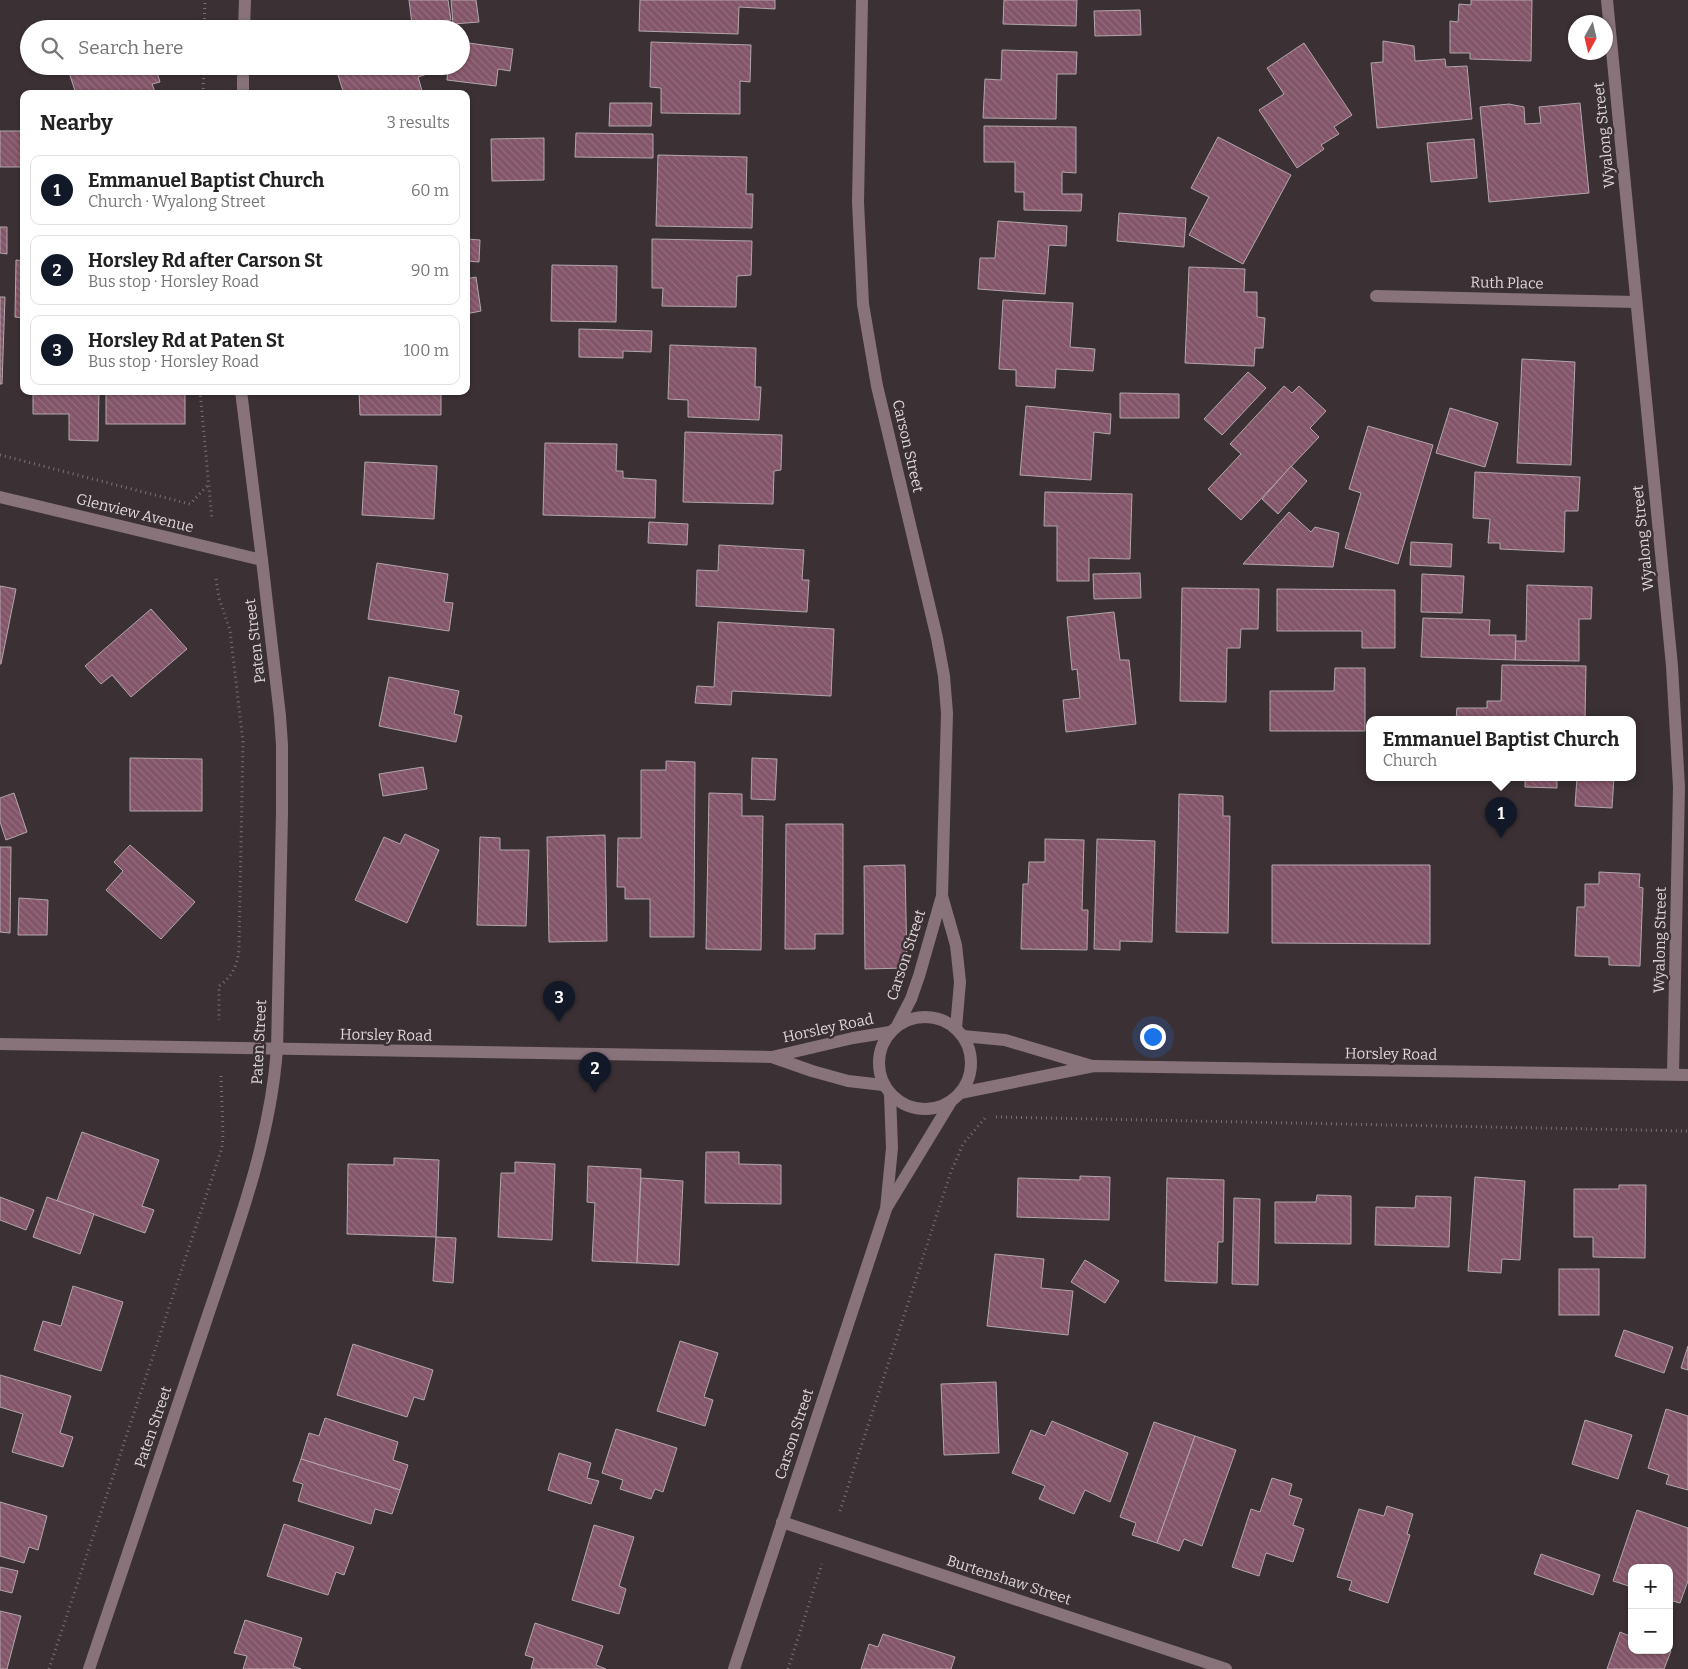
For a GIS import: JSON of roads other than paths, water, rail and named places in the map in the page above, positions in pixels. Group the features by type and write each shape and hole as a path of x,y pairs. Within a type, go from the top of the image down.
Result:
{"street":[{"path":"244,20 245,0"},
{"name":"Carson Street","path":"862,0 858,202 863,304 877,386 930,605 944,676 947,713 942,896 920,976 911,999 894,1028"},
{"name":"Wyalong Street","path":"1607,0 1677,725 1679,805 1674,1074"},
{"path":"243,75 243,90"},
{"name":"Ruth Place","path":"1376,296 1636,302"},
{"name":"Paten Street","path":"89,1669 242,1212 259,1155 275,1082 283,776 280,716 241,395"},
{"name":"Glenview Avenue","path":"0,497 262,560"},
{"name":"Carson Street","path":"942,896 956,945 960,982 960,1032"},
{"path":"930,1017 944,1020 960,1032 968,1045 972,1065 966,1084 956,1097 942,1106 919,1109 898,1101 887,1089 880,1074 879,1051 883,1041 894,1028 914,1018 930,1017"},
{"name":"Horsley Road","path":"0,1044 772,1057 894,1028"},
{"name":"Horsley Road","path":"960,1032 1006,1040 1094,1066"},
{"name":"Horsley Road","path":"772,1057 812,1071 887,1089"},
{"name":"Horsley Road","path":"956,1097 1094,1066 1688,1075"},
{"name":"Carson Street","path":"734,1669 886,1209 892,1148 887,1089"},
{"name":"Carson Street","path":"886,1209 956,1097"},
{"name":"Burtenshaw Street","path":"782,1522 1226,1669"}],"place":[{"name":"Emmanuel Baptist Church","path":"1501,838"},
{"name":"Horsley Rd at Paten St","path":"559,1022"},
{"name":"Horsley Rd after Carson St","path":"595,1093"}]}
